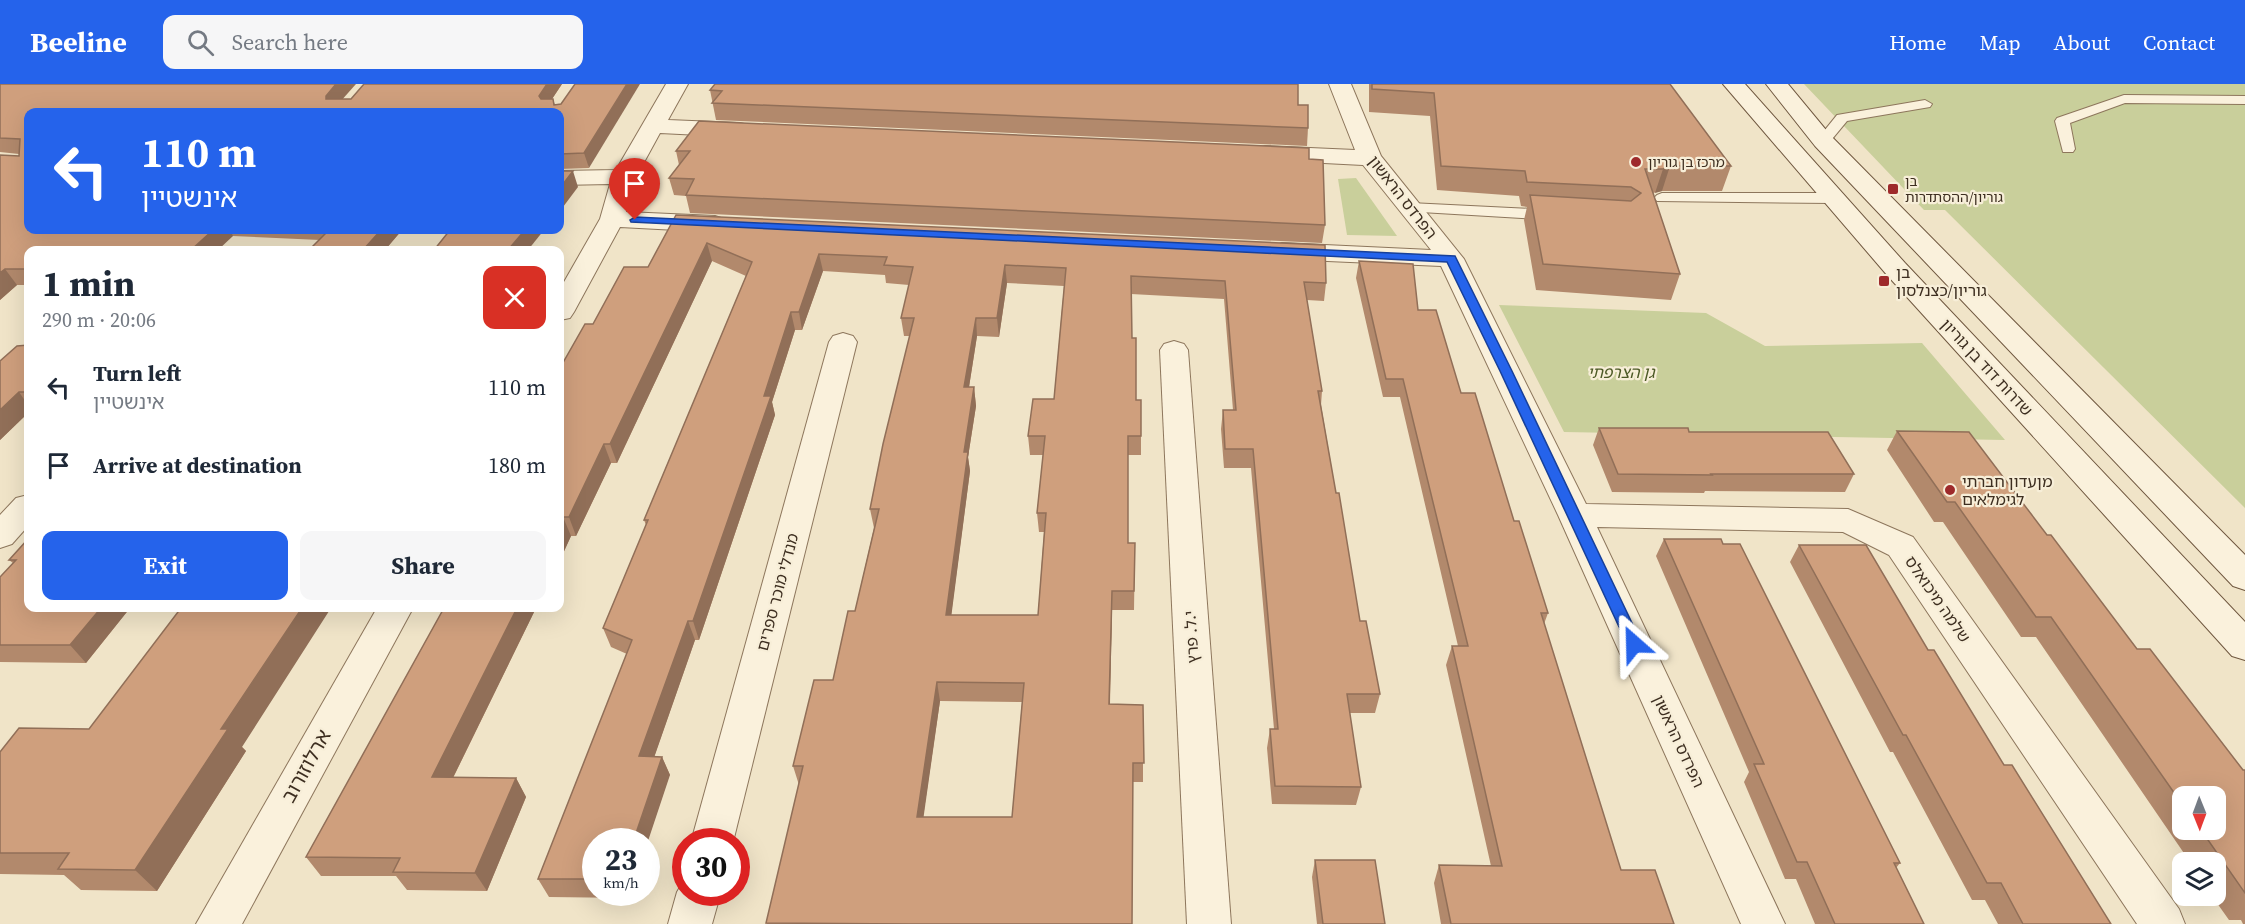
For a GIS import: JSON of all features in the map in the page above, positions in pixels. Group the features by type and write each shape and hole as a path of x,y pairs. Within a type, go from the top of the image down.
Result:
{"street":[{"path":"564,305 612,219 624,177 677,84"},
{"name":"הפרדס הראשון","path":"1340,84 1370,158 1451,259 1575,515 1763,924"},
{"name":"שדרות דוד בן גוריון","path":"1734,84 1832,198 2245,645"},
{"path":"1777,84 1823,141 2245,577"},
{"path":"654,126 762,131"},
{"path":"1239,152 1370,158"},
{"path":"564,178 624,177"},
{"path":"612,219 740,225"},
{"path":"1260,250 1451,259"},
{"name":"מנדלי מוכר ספרים","path":"716,828 843,342"},
{"name":"י.ל. פרץ","path":"1174,350 1209,924"},
{"path":"0,536 24,510"},
{"name":"שלמה מיכואלס","path":"1575,515 1848,521 1901,546 2163,924"},
{"name":"ארלוזורוב","path":"218,924 393,612"},
{"path":"690,924 695,906"}],"lane":[{"path":"2068,149 2062,121 2124,99 2245,100"},
{"path":"1823,141 1842,118 1925,104"},
{"path":"1662,198 1832,198"},
{"path":"1410,208 1564,216"}],"green space":[{"path":"1804,84 2245,84 2245,508 1945,210 1924,210"},
{"path":"1356,178 1397,236 1347,235 1338,179"},
{"name":"גן הצרפתי","path":"1499,305 1706,313 1765,346 1922,343 2005,440 1564,432"}],"building":[{"path":"0,84 336,84 326,99 351,99 364,84 547,84 539,96 541,99 553,99 554,105 561,104 575,84 627,84 584,153 564,154 564,108 24,108 24,234 209,234 195,246 24,246 24,269 5,269 0,273 0,155 19,156 20,139 0,138"},
{"path":"715,84 1298,84 1298,105 1308,105 1308,128 712,103 722,91 710,90"},
{"path":"1372,84 1670,84 1731,166 1670,166 1663,169 1645,169 1680,274 1543,264 1530,195 1631,201 1641,193 1631,187 1527,182 1525,171 1441,166 1434,93 1372,89"},
{"path":"699,121 1309,148 1309,159 1323,160 1325,225 686,195 694,179 669,178 690,151 676,151"},
{"path":"564,171 573,171 564,183"},
{"path":"676,215 1325,245 1326,283 1304,282 1322,391 1318,391 1336,493 1339,493 1360,621 1366,621 1380,694 1347,694 1361,787 1275,786 1270,729 1278,729 1253,449 1225,449 1223,410 1236,410 1225,281 1131,276 1132,338 1136,338 1136,400 1141,400 1141,436 1128,436 1128,543 1135,543 1134,591 1112,591 1109,704 1143,705 1144,763 1133,763 1132,924 766,923 803,766 793,766 814,680 833,680 848,611 855,611 879,509 870,509 883,444 914,318 901,318 913,267 884,265 887,257 819,254 799,312 791,312 764,396 771,396 693,621 688,621 639,756 662,757 638,828 582,828 582,879 538,879 632,640 603,628 648,520 644,520 752,262 707,243 610,444 604,444 569,517 564,517 564,361 585,324 593,324 624,267 648,267","holes":["1005,265 1066,268 1054,399 1033,399 1028,436 1045,436 1037,513 1046,513 1038,615 946,615 968,452 964,452 974,387 964,387 976,318 997,318","937,682 1024,683 1012,817 917,817"]},
{"path":"325,234 377,234 367,246 313,246"},
{"path":"447,234 522,234 511,246 437,246"},
{"path":"1359,261 1413,264 1418,310 1436,310 1461,393 1475,393 1514,521 1519,521 1548,613 1541,613 1621,870 1655,870 1674,924 1451,924 1439,865 1502,866 1452,646 1468,646 1403,379 1386,379"},
{"path":"24,345 24,392 19,392 0,410 0,361 17,346"},
{"path":"1599,428 1688,428 1689,432 1828,432 1854,474 1618,474"},
{"path":"1897,431 1969,432 2137,649 2150,649 2245,770 2245,893 2226,866 2226,852 2216,852 2208,840 2226,840 2226,786 2172,786 2172,790 2051,617 2036,617 1955,502 1947,502"},
{"path":"1664,539 1721,539 1723,544 1740,544 1900,863 1894,863 1924,924 1835,924 1807,862 1797,862 1754,764 1764,764"},
{"path":"24,543 24,612 98,612 70,645 0,645 0,577 16,560 9,560"},
{"path":"1799,545 1866,545 1928,650 1934,650 2004,765 2012,765 2111,924 2023,924 2001,883 1987,883"},
{"path":"178,612 299,612 221,729 228,729 135,870 58,869 69,853 0,853 0,752 19,728 89,729"},
{"path":"442,612 515,612 432,777 516,778 475,873 393,872 400,858 306,857"},
{"path":"1315,860 1375,860 1385,924 1323,924"}],"place":[{"name":"מרכז בן גוריון","path":"1636,162"},
{"name":"בן גוריון/ההסתדרות","path":"1893,189"},
{"name":"בן גוריון/כצנלסון","path":"1884,281"},
{"name":"מןעדון חברתי לגימלאים","path":"1950,490"}],"route":[{"path":"635,220 1451,259 1575,515 1634,644"}]}
